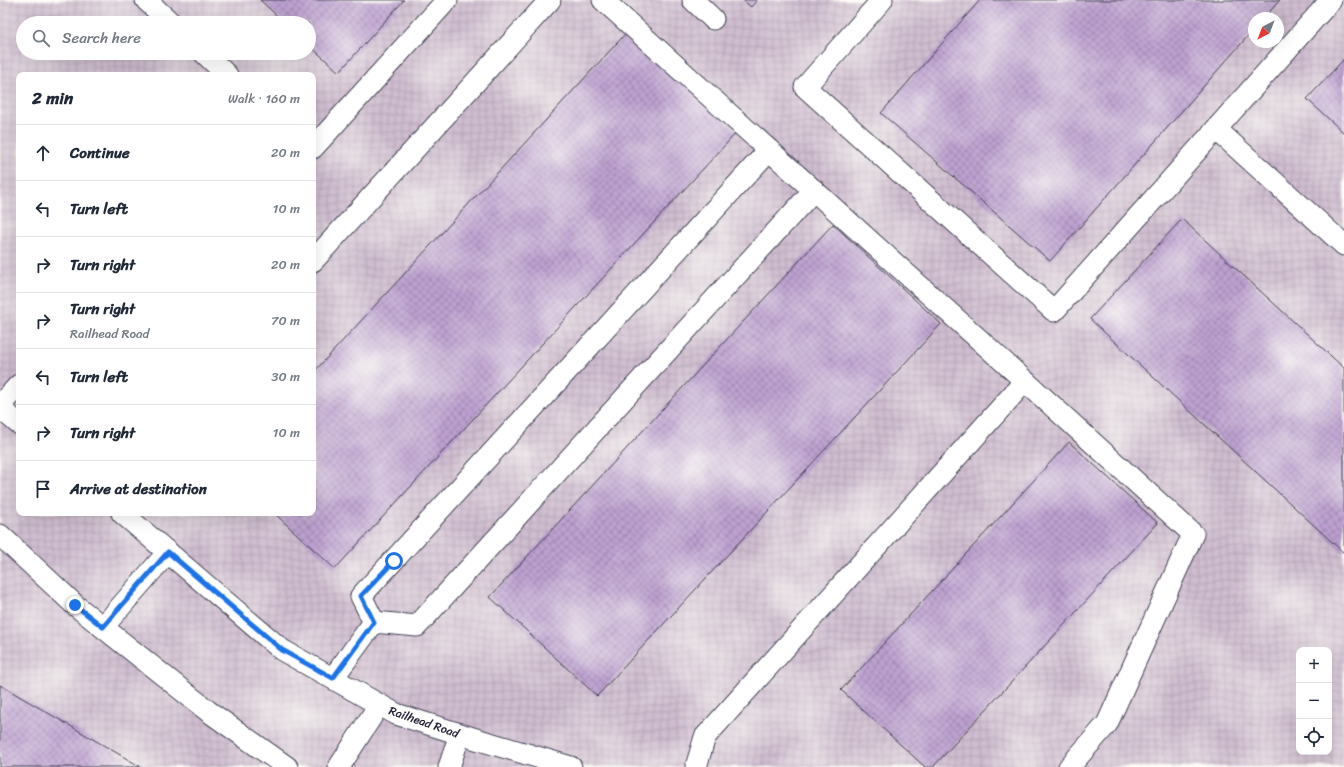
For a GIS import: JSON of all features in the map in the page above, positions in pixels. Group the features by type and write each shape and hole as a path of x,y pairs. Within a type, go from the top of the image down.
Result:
{"street":[{"path":"146,0 163,16"},
{"path":"316,145 447,0"},
{"path":"316,258 550,0"},
{"path":"603,0 1026,381 1193,534 1107,724 1069,767"},
{"path":"693,0 713,19"},
{"path":"882,0 805,87 1054,311 1331,0"},
{"path":"212,60 225,72"},
{"path":"1216,129 1344,245"},
{"path":"374,622 361,596 769,150"},
{"path":"374,622 417,626 814,190"},
{"path":"696,767 705,737 1026,381"},
{"path":"16,388 0,407 16,421"},
{"name":"Railhead Road","path":"126,516 282,650 379,705 396,714 572,767"},
{"path":"0,535 75,605 208,711 287,767"},
{"path":"103,627 168,552"},
{"path":"333,678 374,622"},
{"path":"339,767 379,705"},
{"path":"449,767 460,734"}],"shaded area":[{"path":"0,0 1344,0 1344,767 0,767"}],"building":[{"path":"260,0 404,0 339,72 316,51 316,16 277,16"},
{"path":"743,0 757,0 751,7"},
{"path":"980,0 1280,0 1269,12 1248,12 1248,36 1050,261 881,113"},
{"path":"628,31 737,132 335,569 277,516 316,516 316,370"},
{"path":"1344,59 1344,133 1307,99"},
{"path":"1182,219 1344,368 1344,553 1090,319"},
{"path":"833,224 941,324 597,696 490,597"},
{"path":"1069,442 1158,523 933,767 925,767 841,690"},
{"path":"0,685 141,767 0,767"}],"route":[{"path":"75,605 103,627 168,552 282,650 333,678 374,622 361,596 394,561"}]}
